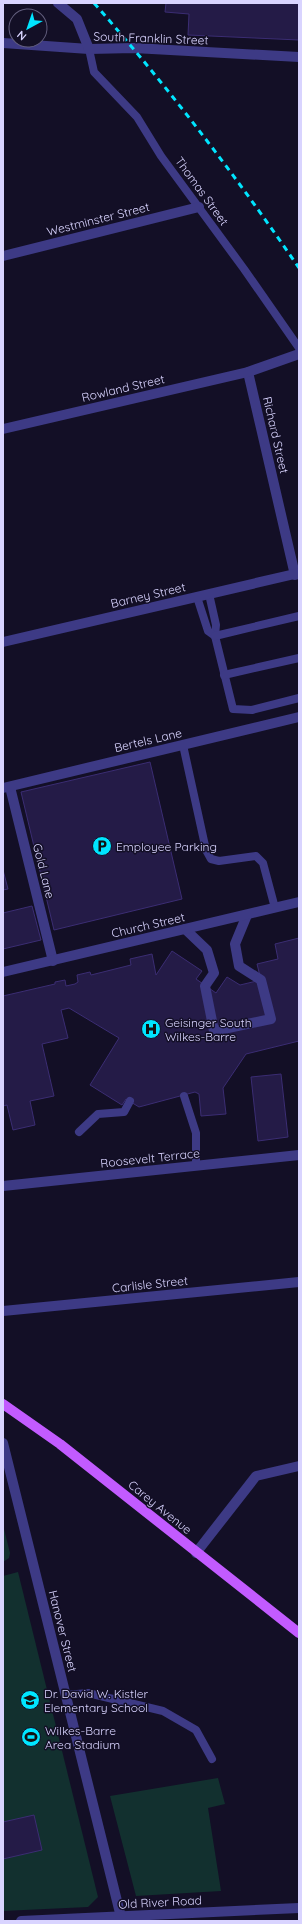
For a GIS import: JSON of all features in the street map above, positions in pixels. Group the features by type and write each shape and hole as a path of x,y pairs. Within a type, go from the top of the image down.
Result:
{"main road":[{"name":"Carey Avenue","path":"3,1404 60,1444 299,1633"}],"street":[{"path":"58,3 76,19 89,49"},
{"name":"South Franklin Street","path":"4,42 89,49 134,48 299,57"},
{"name":"Westminster Street","path":"3,256 199,207"},
{"name":"Rowland Street","path":"3,429 248,372 299,354"},
{"name":"Richard Street","path":"248,372 297,574"},
{"name":"Barney Street","path":"3,642 297,574"},
{"name":"Bertels Lane","path":"6,787 299,717"},
{"name":"Gold Lane","path":"6,787 53,961"},
{"name":"Church Street","path":"3,972 299,902"},
{"path":"185,929 207,950 212,965 214,973 205,986 214,1031 271,1019 261,980 239,966 235,944 247,915"},
{"name":"Roosevelt Terrace","path":"3,1186 299,1155"},
{"name":"Carlisle Street","path":"3,1311 299,1282"},
{"name":"Hanover Street","path":"3,1443 122,1917"},
{"path":"196,1553 256,1476 299,1466"},
{"name":"Old River Road","path":"21,1921 299,1908"}],"lane":[{"name":"Thomas Street","path":"89,49 94,72 137,117 162,156 299,348"},
{"path":"209,594 216,625 215,636 233,709 252,710 299,698"},
{"path":"197,597 208,631 215,636 299,616"},
{"path":"224,675 299,658"},
{"path":"183,745 206,850 211,859 218,861 256,856 263,863 275,908"},
{"path":"184,1096 196,1133 196,1166"},
{"path":"79,1132 98,1114 124,1112 130,1101"},
{"path":"66,1695 88,1693 163,1711 196,1730 212,1759"}],"green space":[{"path":"3,1525 10,1553 9,1558 3,1562"},
{"name":"Wilkes-Barre Area Stadium","path":"18,1572 98,1897 88,1907 3,1911 3,1576"},
{"path":"218,1778 225,1804 208,1808 221,1891 136,1896 110,1796"}],"building":[{"path":"166,3 299,3 299,40 188,35 189,14 165,12"},
{"name":"Employee Parking","path":"150,762 182,899 54,930 21,792"},
{"path":"3,870 8,889 3,890"},
{"path":"32,906 41,940 3,949 3,913"},
{"path":"299,938 299,1041 246,1054 223,1088 226,1114 201,1116 199,1094 195,1092 139,1107 126,1099 122,1105 90,1085 119,1038 69,1008 61,1010 68,1038 42,1044 54,1096 30,1101 35,1125 13,1130 7,1105 3,1106 3,996 55,984 55,982 65,980 66,986 75,984 78,982 77,975 90,972 91,975 131,965 130,959 152,954 156,975 172,951 202,971 196,979 216,993 227,977 240,985 261,980 257,964 278,959 275,944"},
{"path":"281,1074 288,1137 258,1141 251,1077"},
{"path":"34,1815 42,1850 3,1859 3,1822"}],"railway":[{"path":"94,3 201,132 299,268"}],"place":[{"name":"Employee Parking","path":"102,846"},
{"name":"Geisinger South Wilkes-Barre","path":"151,1029"},
{"name":"Dr. David W. Kistler Elementary School","path":"30,1700"},
{"name":"Wilkes-Barre Area Stadium","path":"31,1737"}]}
